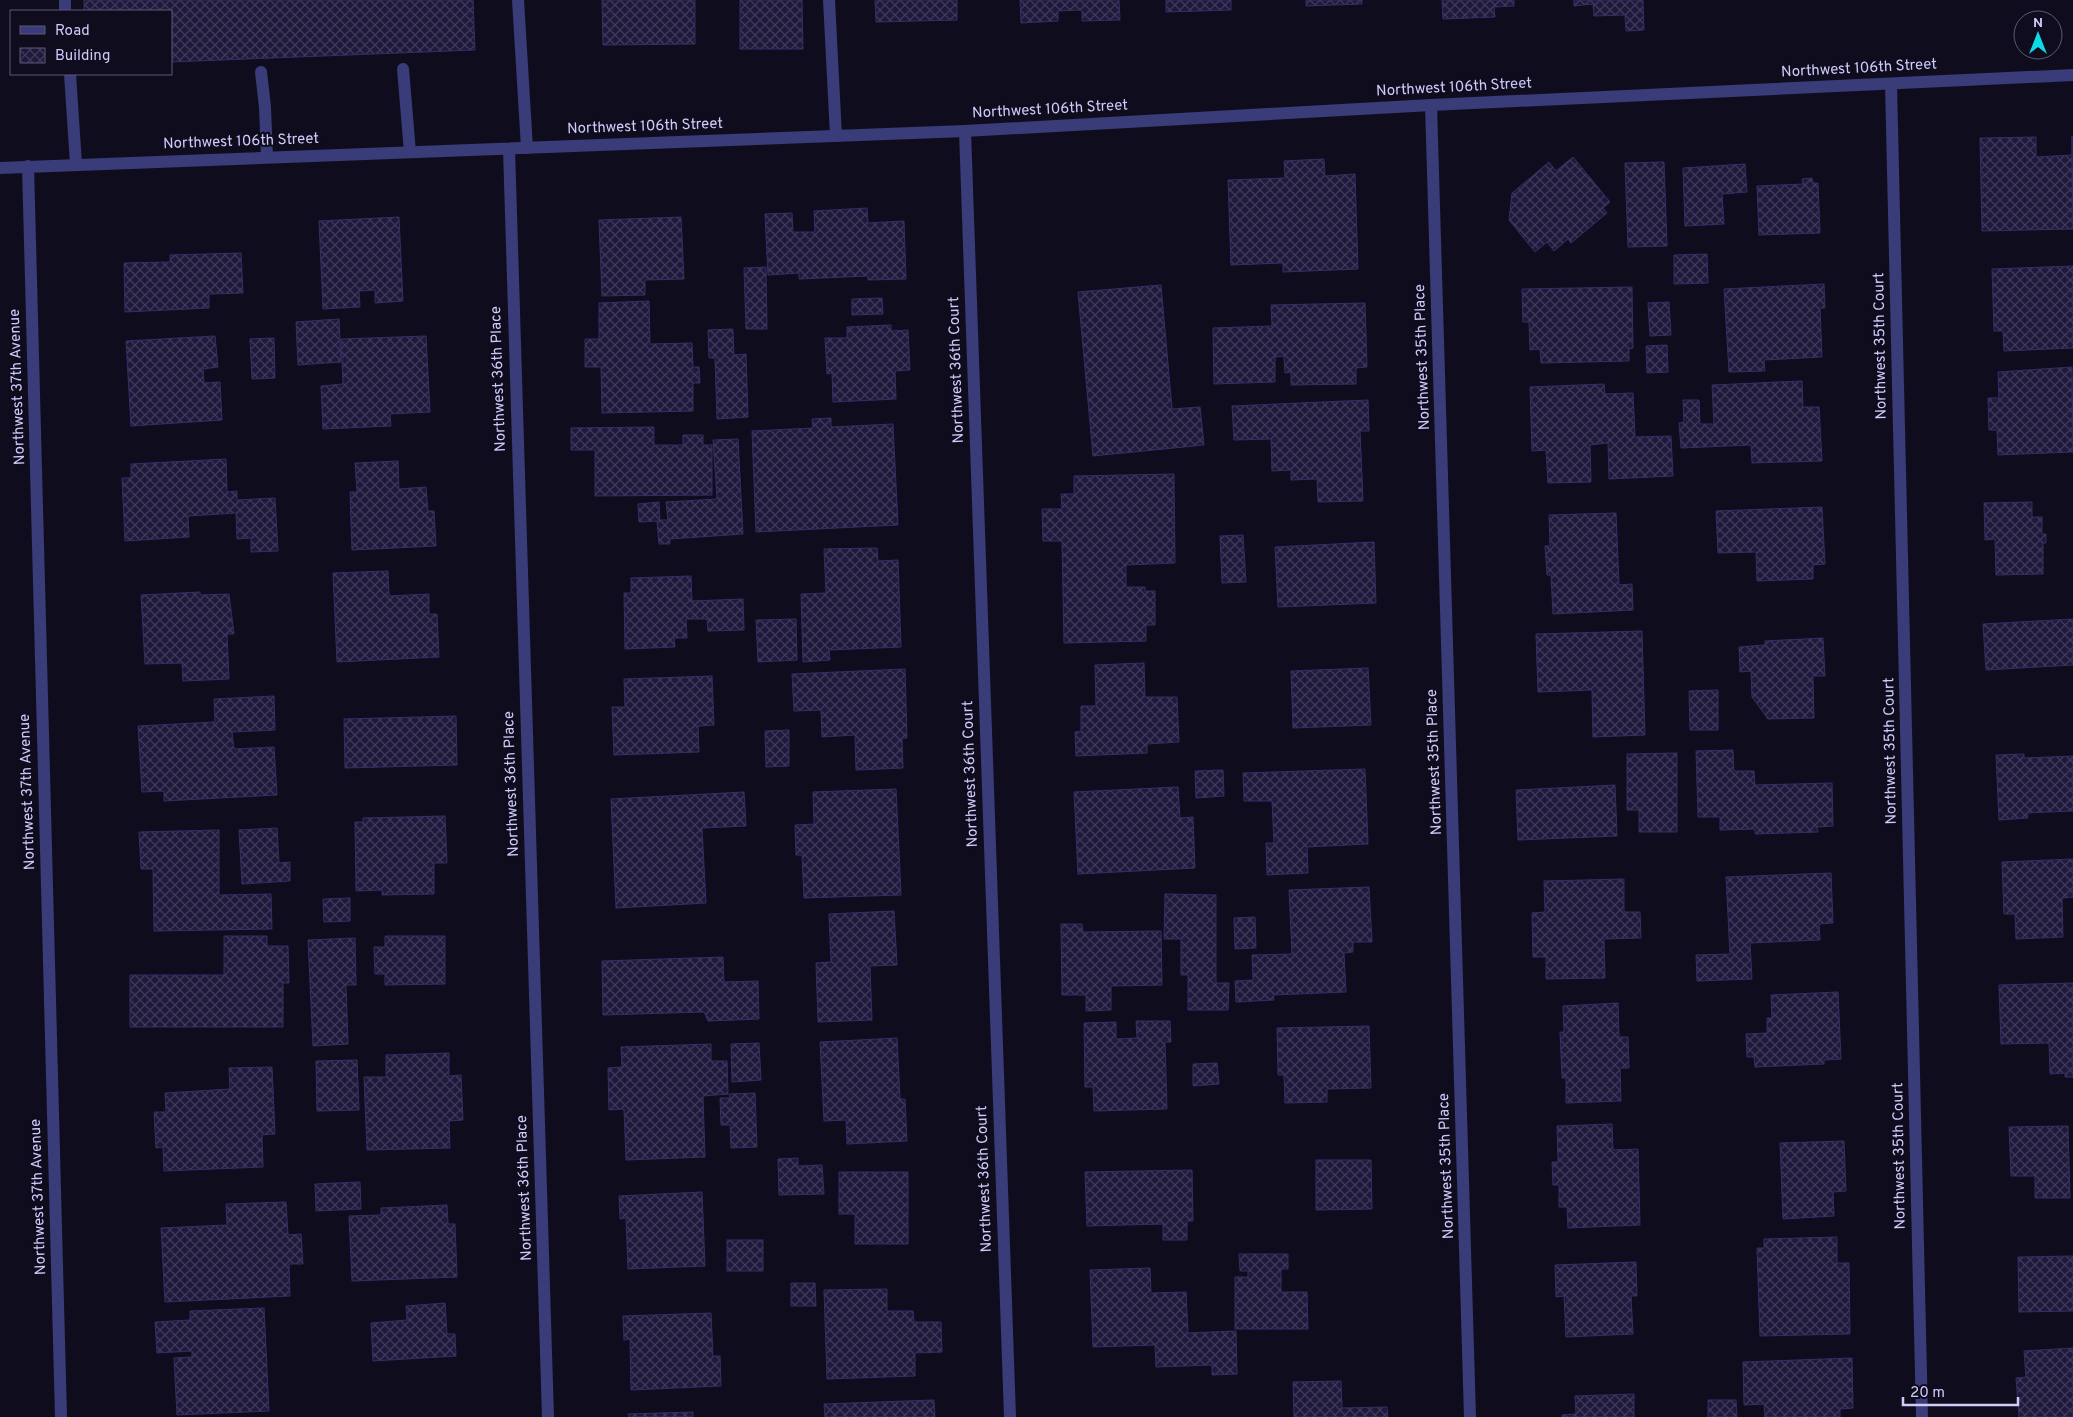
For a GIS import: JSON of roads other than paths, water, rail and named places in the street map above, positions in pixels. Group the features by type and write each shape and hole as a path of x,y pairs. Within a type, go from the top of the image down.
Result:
{"street":[{"path":"518,0 528,148"},
{"path":"830,0 836,136"},
{"path":"404,69 410,152"},
{"path":"261,72 265,107 267,157"},
{"path":"70,75 76,164"},
{"name":"Northwest 106th Street","path":"0,168 965,131 1432,105 2073,75"},
{"name":"Northwest 35th Court","path":"1891,84 1922,1417"},
{"name":"Northwest 35th Place","path":"1432,105 1470,1417"},
{"name":"Northwest 36th Court","path":"965,131 1010,1417"},
{"name":"Northwest 36th Place","path":"508,149 548,1417"},
{"name":"Northwest 37th Avenue","path":"28,166 61,1417"}]}
